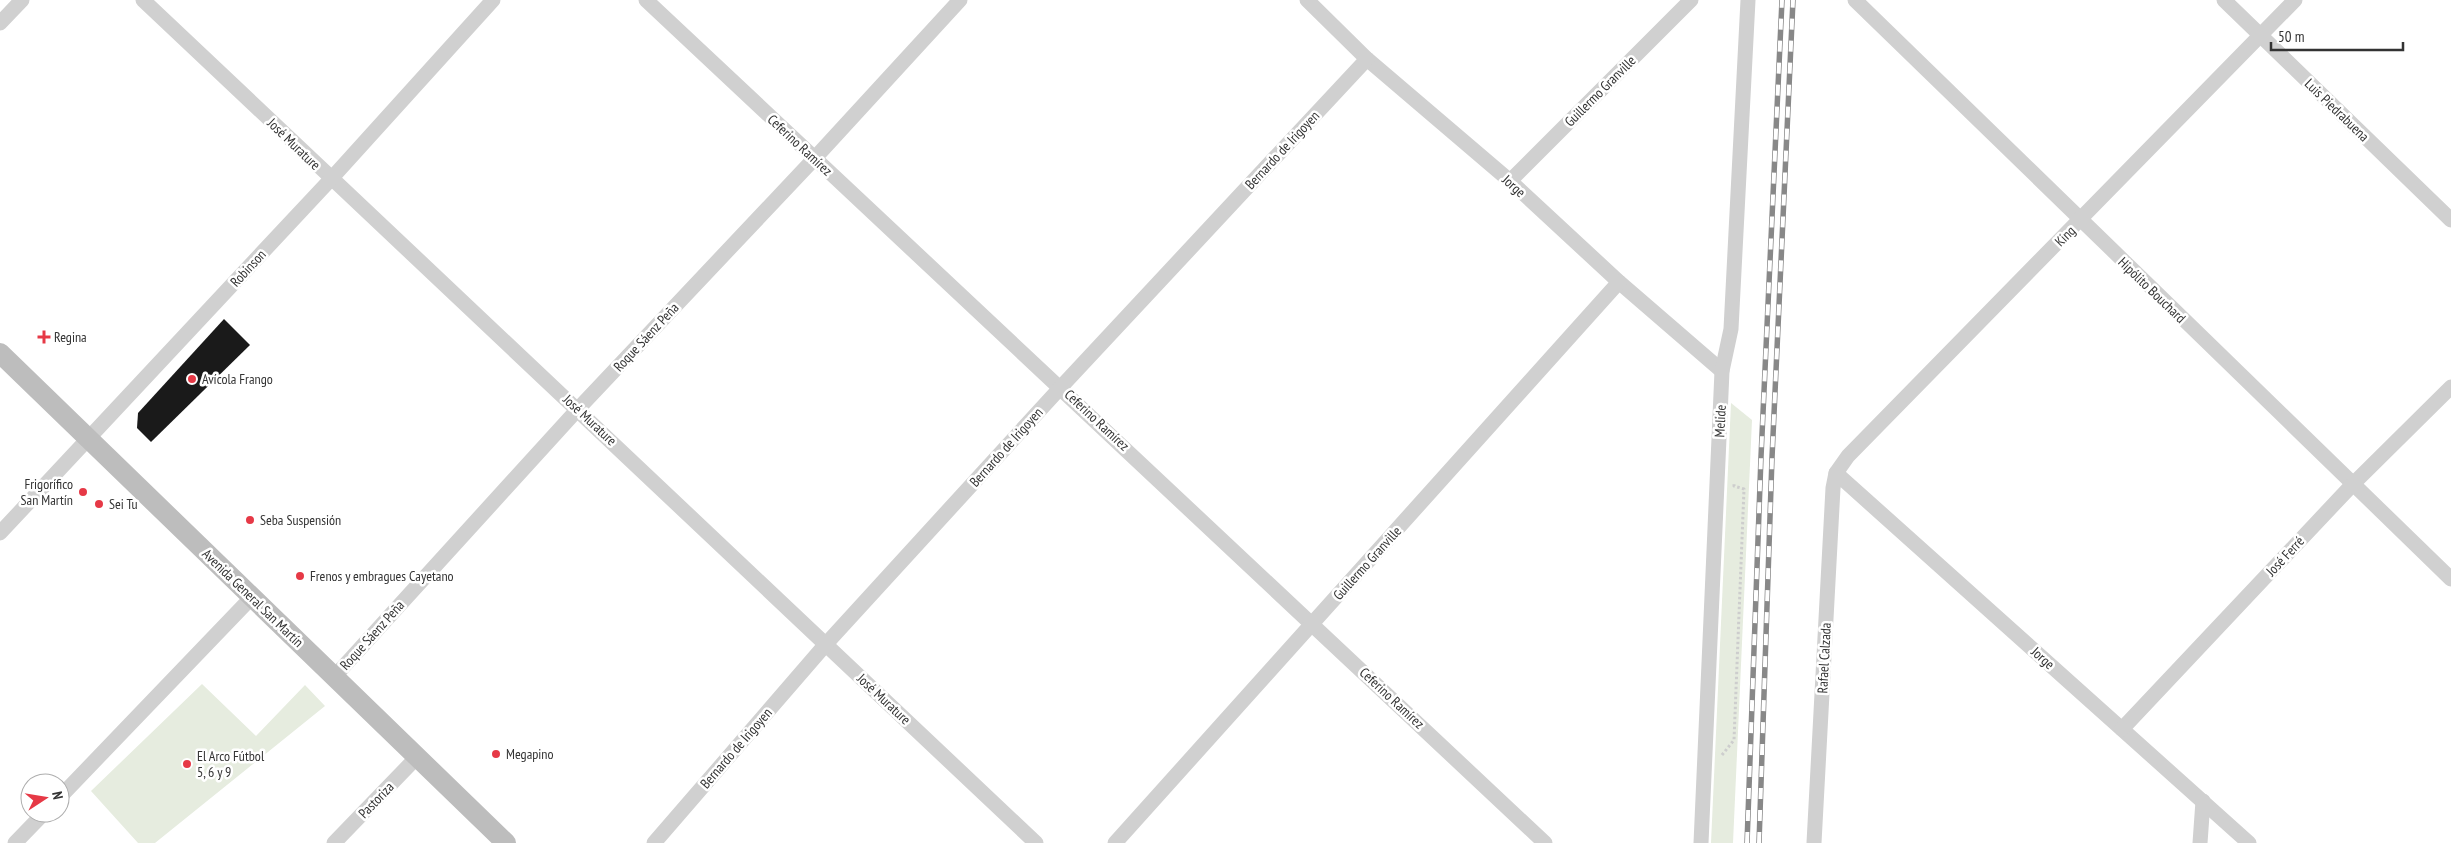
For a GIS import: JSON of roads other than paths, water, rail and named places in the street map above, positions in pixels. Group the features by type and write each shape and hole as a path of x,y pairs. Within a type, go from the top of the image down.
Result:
{"main road":[{"name":"Avenida General San Martín","path":"0,353 506,843"}],"street":[{"path":"0,23 22,0"},
{"name":"José Murature","path":"143,0 1036,843"},
{"name":"Robinson","path":"0,533 90,440 493,0"},
{"name":"Ceferino Ramírez","path":"646,0 814,159 1313,623 1545,843"},
{"name":"Roque Sáenz Peña","path":"335,676 578,409 814,159 960,0"},
{"name":"Jorge","path":"1307,0 1368,59 1510,181 1619,282 1722,371"},
{"name":"Guillermo Granville","path":"1510,181 1691,0"},
{"name":"Melide","path":"1700,843 1722,371 1730,329 1748,0"},
{"name":"Hipólito Bouchard","path":"1855,0 2451,579"},
{"name":"Luis Piedrabuena","path":"2224,0 2451,220"},
{"name":"King","path":"1836,473 1848,456 2296,0"},
{"name":"Bernardo de Irigoyen","path":"654,843 826,644 1061,387 1368,59"},
{"name":"Guillermo Granville","path":"1115,843 1619,282"},
{"name":"José Ferré","path":"2122,729 2353,484 2451,387"},
{"name":"Jorge","path":"1836,473 2249,843"},
{"name":"Rafael Calzada","path":"1814,843 1833,488 1836,473"},
{"path":"70,786 252,597"},
{"name":"Pastoriza","path":"334,843 418,756"},
{"path":"2200,843 2203,801"},
{"path":"15,843 34,823"}],"railway":[{"path":"1747,843 1761,457 1782,0"},
{"path":"1759,843 1772,458 1793,0"}],"place":[{"name":"Regina","path":"44,337"},
{"name":"Avícola Frango","path":"192,379"},
{"name":"Frigorífico San Martín","path":"83,492"},
{"name":"Sei Tu","path":"99,504"},
{"name":"Seba Suspensión","path":"250,520"},
{"name":"Frenos y embragues Cayetano","path":"300,576"},
{"name":"Megapino","path":"496,754"},
{"name":"El Arco Fútbol 5, 6 y 9","path":"187,764"}]}
